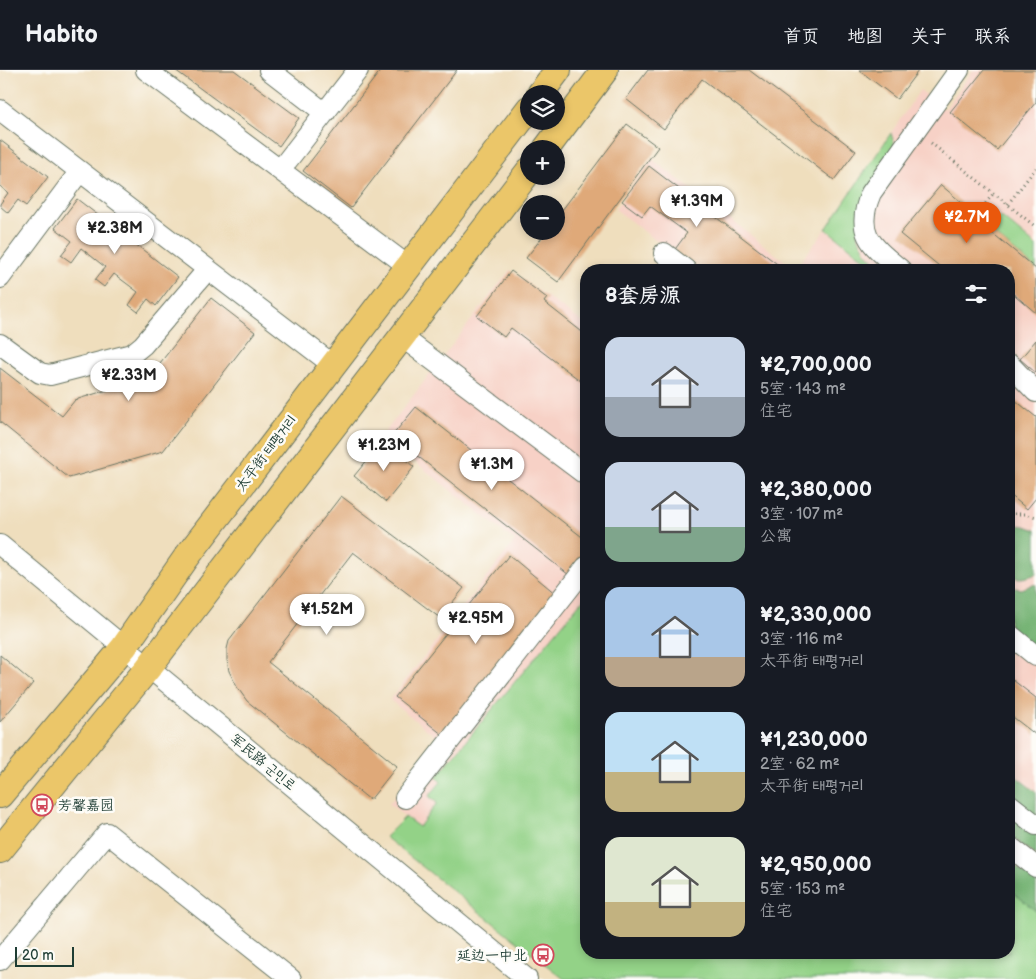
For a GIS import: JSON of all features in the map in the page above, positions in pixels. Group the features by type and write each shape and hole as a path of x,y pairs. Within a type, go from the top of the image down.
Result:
{"main road":[{"path":"547,85 558,70"},
{"path":"553,140 606,70"},
{"name":"太平街 태평거리","path":"0,795 124,647 186,558 520,121"},
{"path":"0,850 148,668 520,183"}],"street":[{"path":"146,70 408,266"},
{"path":"269,70 324,113"},
{"path":"280,170 358,70"},
{"path":"894,264 878,251 868,238 863,223 864,209 871,193 959,70"},
{"path":"0,110 334,365"},
{"path":"0,278 80,171"},
{"path":"664,253 678,264"},
{"path":"0,344 40,373 50,375 132,354 143,345 208,269"},
{"path":"402,338 580,471"},
{"path":"1015,370 1036,392"},
{"name":"军民路 군민로","path":"0,545 526,979"},
{"path":"0,568 19,560"},
{"path":"405,798 580,575"},
{"path":"1015,639 1036,656"},
{"path":"1015,809 1036,825"},
{"path":"0,960 107,833 292,979"},
{"path":"1015,851 1036,867"}],"path":[{"path":"915,130 1036,227"},
{"path":"1008,204 1036,168"},
{"path":"976,214 994,193"},
{"path":"1015,514 1026,514 1036,517"}],"shaded area":[{"path":"973,70 1036,70 1036,979 606,979 581,959 1015,959 1015,264 799,264 826,229 920,90 945,109"},
{"path":"652,159 788,264 656,264 667,249 615,209"},
{"path":"510,270 580,321 580,958 389,804 440,740 390,700 515,541 382,436"}],"green space":[{"path":"891,133 895,147 857,235 866,252 877,264 871,264 826,229"},
{"path":"990,218 1003,218 1036,246 1036,269 983,225"},
{"path":"1015,526 1025,526 1036,530 1036,574 1029,577 1015,578"},
{"path":"1036,584 1036,650 1015,634 1015,588 1021,589"},
{"path":"580,603 580,959 1015,959 1015,894 1036,911 1036,979 564,979 385,837 405,817 419,827 437,803 429,796 441,782 436,777"},
{"path":"1015,776 1036,792 1036,819 1015,802"},
{"path":"1015,815 1036,832 1036,856 1015,840"},
{"path":"1015,866 1036,882 1036,911 1015,894"}],"building":[{"path":"175,70 234,70 299,118 279,146"},
{"path":"381,70 457,70 351,208 303,171"},
{"path":"648,70 749,70 856,151 834,180 702,79 664,129 626,99"},
{"path":"859,70 917,70 918,71 897,99"},
{"path":"984,70 1036,70 1036,102 997,150 950,112"},
{"path":"627,124 658,147 558,282 526,258 540,240 565,240 565,206"},
{"path":"0,140 48,177 26,206 18,200 8,213 0,206 8,193 0,186"},
{"path":"649,166 777,264 688,264 673,252 687,233 650,206 642,216 622,201"},
{"path":"941,185 981,219 979,222 1036,269 1036,313 1015,295 1015,264 937,264 900,234"},
{"path":"77,199 178,277 156,306 148,299 138,312 129,305 138,292 114,274 104,287 95,280 105,267 81,248 71,262 61,255 72,241 55,228"},
{"path":"511,271 547,298 544,302 580,330 580,380 511,328 504,337 477,316"},
{"path":"211,298 255,332 163,451 69,478 0,422 0,368 62,416 75,400 149,377"},
{"path":"1036,340 1036,373 1020,359"},
{"path":"1015,400 1036,417 1036,498 1027,509 1015,499"},
{"path":"416,407 580,535 580,561 569,575 392,436"},
{"path":"383,441 414,467 386,502 354,476"},
{"path":"341,496 464,588 440,618 353,552 268,662 397,766 370,800 247,701 229,671 227,660 229,641"},
{"path":"509,555 556,594 443,735 395,697"},
{"path":"0,655 33,683 0,722"},
{"path":"1015,682 1036,698 1036,735 1015,719"}],"place":[{"name":"芳馨嘉园","path":"42,805"},
{"name":"延边一中北","path":"543,955"}]}
